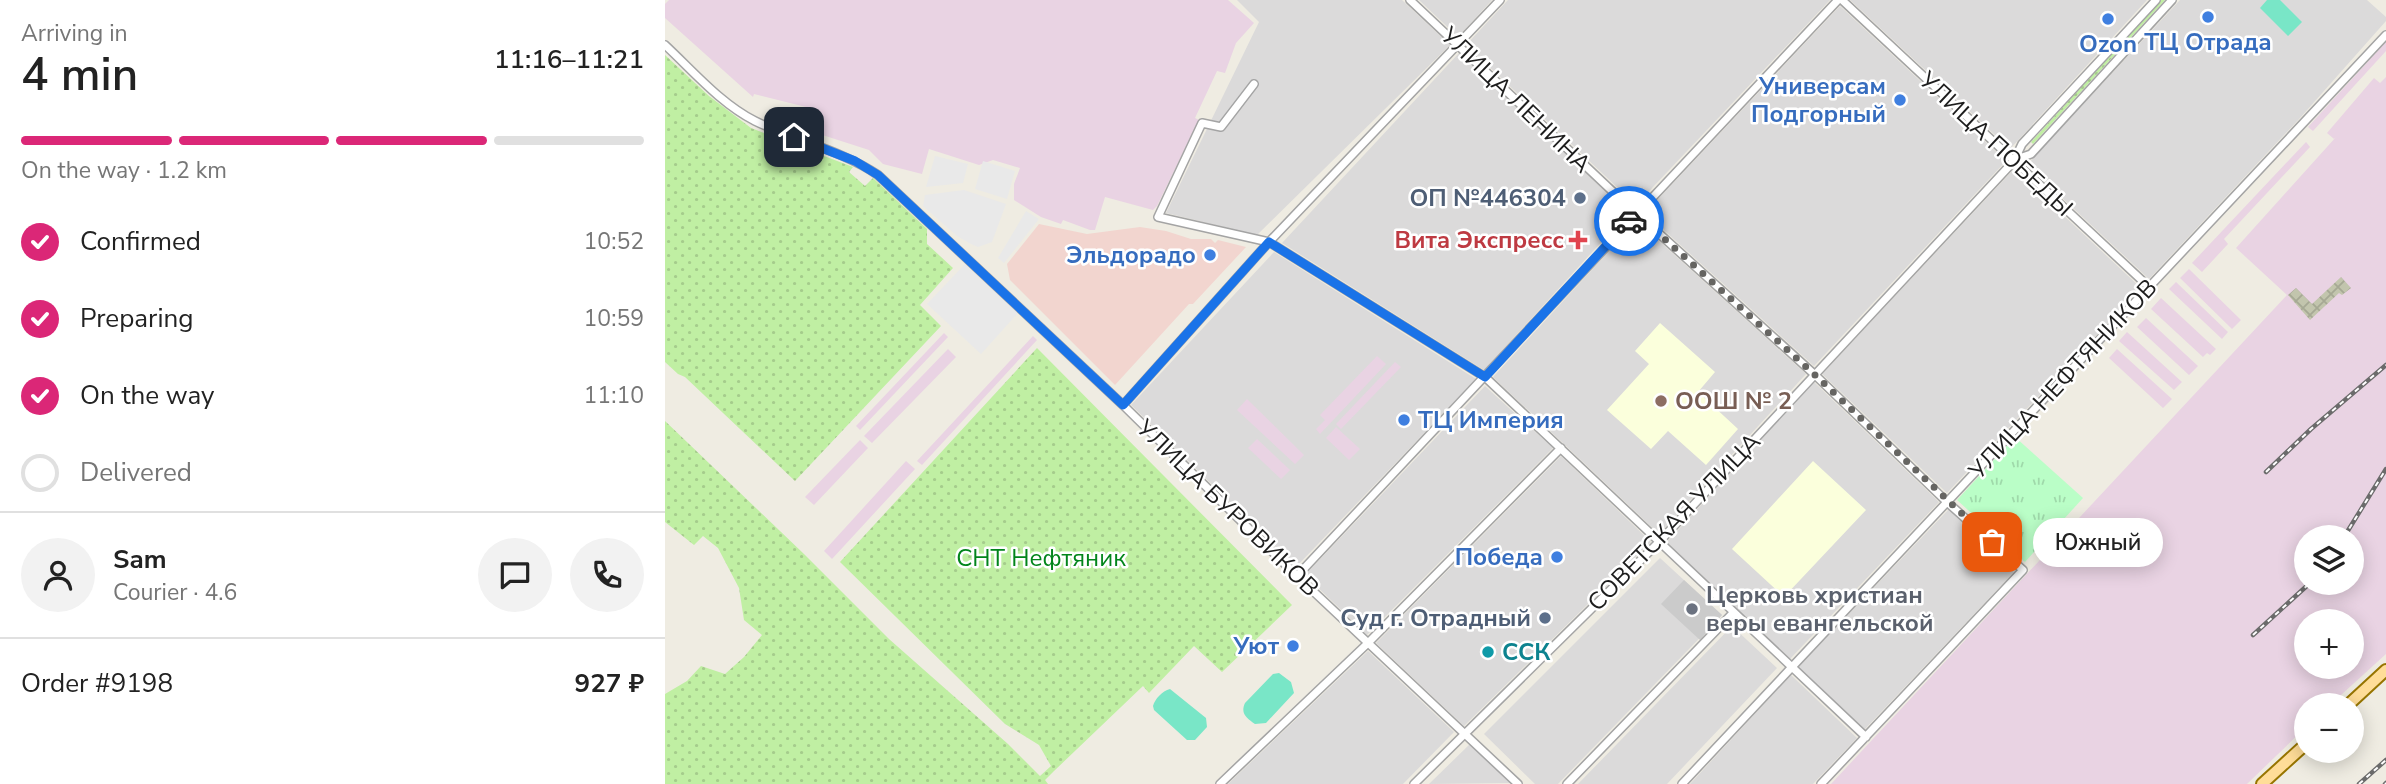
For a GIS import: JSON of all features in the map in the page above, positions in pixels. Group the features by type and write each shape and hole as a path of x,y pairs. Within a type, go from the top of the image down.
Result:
{"main road":[{"path":"2361,693 2386,670"},
{"path":"2262,784 2294,755"}],"street":[{"name":"УЛИЦА ЛЕНИНА","path":"1410,0 2023,570 1866,737"},
{"path":"1123,405 1269,242 1500,0"},
{"path":"1297,576 1636,213 1840,0"},
{"name":"УЛИЦА ПОБЕДЫ","path":"1840,0 2149,287"},
{"name":"СОВЕТСКАЯ УЛИЦА","path":"1413,784 1659,542 2014,161 2022,144 2155,0"},
{"name":"СОВЕТСКАЯ УЛИЦА","path":"2014,161 2031,154 2172,0"},
{"name":"УЛИЦА НЕФТЯНИКОВ","path":"1682,784 2386,35"},
{"name":"УЛИЦА БУРОВИКОВ","path":"665,45 721,96 754,120 855,161 878,175 1123,405 1297,576 1518,784"},
{"path":"1254,84 1221,127 1202,123 1158,217 1269,242 1485,377 1866,737 1821,784"},
{"path":"1220,784 1367,643 1561,448"},
{"path":"1567,784 1733,613"}],"shaded area":[{"path":"669,0 1228,0 1254,23 1236,43 1225,73 1217,71 1195,118 1199,120 1157,206 1153,210 1105,197 1095,230 1090,230 1063,220 1061,224 1041,217 1014,200 1014,184 1020,168 993,160 979,165 929,149 922,174 883,164 869,150 810,131 814,109 754,94 753,97 665,18 665,4"},
{"path":"1237,0 1402,0 1450,45 1257,235 1166,213 1259,22"},
{"path":"1419,0 1492,0 1458,37"},
{"path":"1508,0 1830,0 1636,205 1466,45"},
{"path":"1850,0 2147,0 2010,149"},
{"path":"2180,0 2367,0 2386,17 2386,21 2300,118 2149,279 2027,165"},
{"path":"1840,6 2006,161 1814,366 1645,213"},
{"path":"2386,42 2386,51 2313,131 2308,127"},
{"path":"1459,53 1628,213 1484,370 1282,243"},
{"path":"2386,77 2386,654 2364,674 2364,609 2294,609 2294,679 2359,679 2343,693 2294,693 2294,739 2247,784 1831,784 2287,295 2236,248 2336,137 2334,139 2327,133 2374,78 2380,83"},
{"path":"2306,142 2310,147 2224,239 2228,244 2202,272 2192,263"},
{"path":"935,156 968,164 963,183 926,187"},
{"path":"983,161 1015,171 1007,199 975,189"},
{"path":"2014,169 2141,288 1947,493 1822,374"},
{"path":"964,190 1006,204 992,242 978,247 971,244 957,236 923,206 925,195"},
{"path":"1026,211 1039,219 1004,263 998,258"},
{"path":"1637,221 1806,374 1659,534 1493,377"},
{"path":"1039,224 1087,234 1140,227 1191,239 1211,239 1215,243 1218,240 1246,247 1115,385 1010,280 1007,264"},
{"path":"1274,252 1476,379 1296,567 1131,405"},
{"path":"965,264 1018,313 981,354 927,304"},
{"path":"2189,269 2241,320 2232,329 2180,278"},
{"path":"2341,277 2351,288 2342,295 2339,293 2310,320 2288,295 2296,288 2312,304"},
{"path":"2176,282 2228,332 2222,339 2169,289"},
{"path":"2161,298 2216,349 2210,355 2207,353 2203,357 2151,309"},
{"path":"2146,318 2198,366 2189,375 2137,327"},
{"name":"ООШ № 2","path":"1660,323 1715,372 1698,392 1738,429 1706,465 1668,431 1651,449 1607,410 1649,364 1635,351"},
{"path":"2127,332 2182,382 2174,390 2119,341"},
{"path":"944,333 948,337 860,430 856,426"},
{"path":"1033,336 1037,340 922,465 917,461"},
{"path":"948,349 956,357 872,443 864,436"},
{"path":"2117,349 2172,399 2163,408 2109,358"},
{"path":"1377,356 1386,364 1320,434 1316,429 1325,420 1320,415"},
{"path":"1395,362 1401,367 1341,429 1336,424"},
{"path":"1814,382 1939,502 1790,659 1667,542"},
{"path":"1485,386 1553,448 1367,635 1305,575"},
{"path":"1247,399 1304,455 1295,464 1237,410"},
{"path":"1336,427 1360,449 1349,460 1326,438"},
{"path":"1257,439 1290,470 1281,479 1248,448"},
{"path":"860,440 868,448 814,505 805,497"},
{"path":"1561,456 1651,542 1464,726 1376,643"},
{"path":"906,461 915,469 832,559 824,551"},
{"path":"1813,461 1866,510 1784,597 1732,549"},
{"path":"1949,509 2014,572 1865,729 1798,667"},
{"path":"1660,558 1722,615 1558,784 1535,784 1484,734"},
{"name":"Церковь христиан веры евангельской","path":"1684,580 1722,615 1700,640 1661,604"},
{"path":"1732,626 1777,668 1667,784 1578,784"},
{"path":"1368,651 1454,732 1403,784 1228,784"},
{"path":"1791,675 1857,738 1813,784 1690,784"},
{"path":"1471,743 1511,783 1429,784"}],"green space":[{"path":"2161,0 2165,0 2033,144 2031,142"},
{"path":"2267,0 2280,0 2302,22 2288,36 2260,8"},
{"path":"665,55 709,96 751,128 853,167 849,172 865,186 873,178 927,229 927,244 953,268 920,305 941,326 795,481 685,377 665,362"},
{"name":"СНТ Нефтяник","path":"1037,348 1292,605 1222,672 1194,646 1149,693 1143,686 1045,780 1048,784 665,784 665,694 687,681 701,666 725,674 762,635 744,620 739,588 718,548 703,536 694,545 665,522 665,421 889,639 1008,744 1040,776 1051,766 1039,745 1005,724 840,562"},
{"path":"2015,437 2083,498 2025,562 1957,500"},
{"path":"1279,673 1291,682 1294,693 1266,723 1255,724 1244,713 1245,703 1273,674"},
{"path":"1170,689 1206,718 1207,727 1195,740 1187,740 1154,710 1157,698"}],"railway":[{"path":"2266,472 2311,429 2386,365"},
{"path":"2351,525 2386,469"},
{"path":"2253,635 2297,595"},
{"path":"2359,784 2386,760"}],"way so far":[{"path":"1629,221 1636,213 1814,374 1992,542"}],"place":[{"name":"ТЦ Отрада","path":"2208,17"},
{"name":"Ozon","path":"2108,19"},
{"name":"Универсам Подгорный","path":"1900,100"},
{"name":"ОП №446304","path":"1580,198"},
{"name":"Вита Экспресс","path":"1578,240"},
{"name":"Эльдорадо","path":"1210,255"},
{"name":"ООШ № 2","path":"1661,401"},
{"name":"ТЦ Империя","path":"1404,420"},
{"name":"Южный","path":"1992,542"},
{"name":"Победа","path":"1557,557"},
{"name":"Церковь христиан веры евангельской","path":"1692,609"},
{"name":"Суд г. Отрадный","path":"1545,618"},
{"name":"Уют","path":"1293,646"},
{"name":"ССК","path":"1488,652"}],"route":[{"path":"794,137 855,161 878,175 1123,405 1269,242 1485,377 1629,221"}]}
